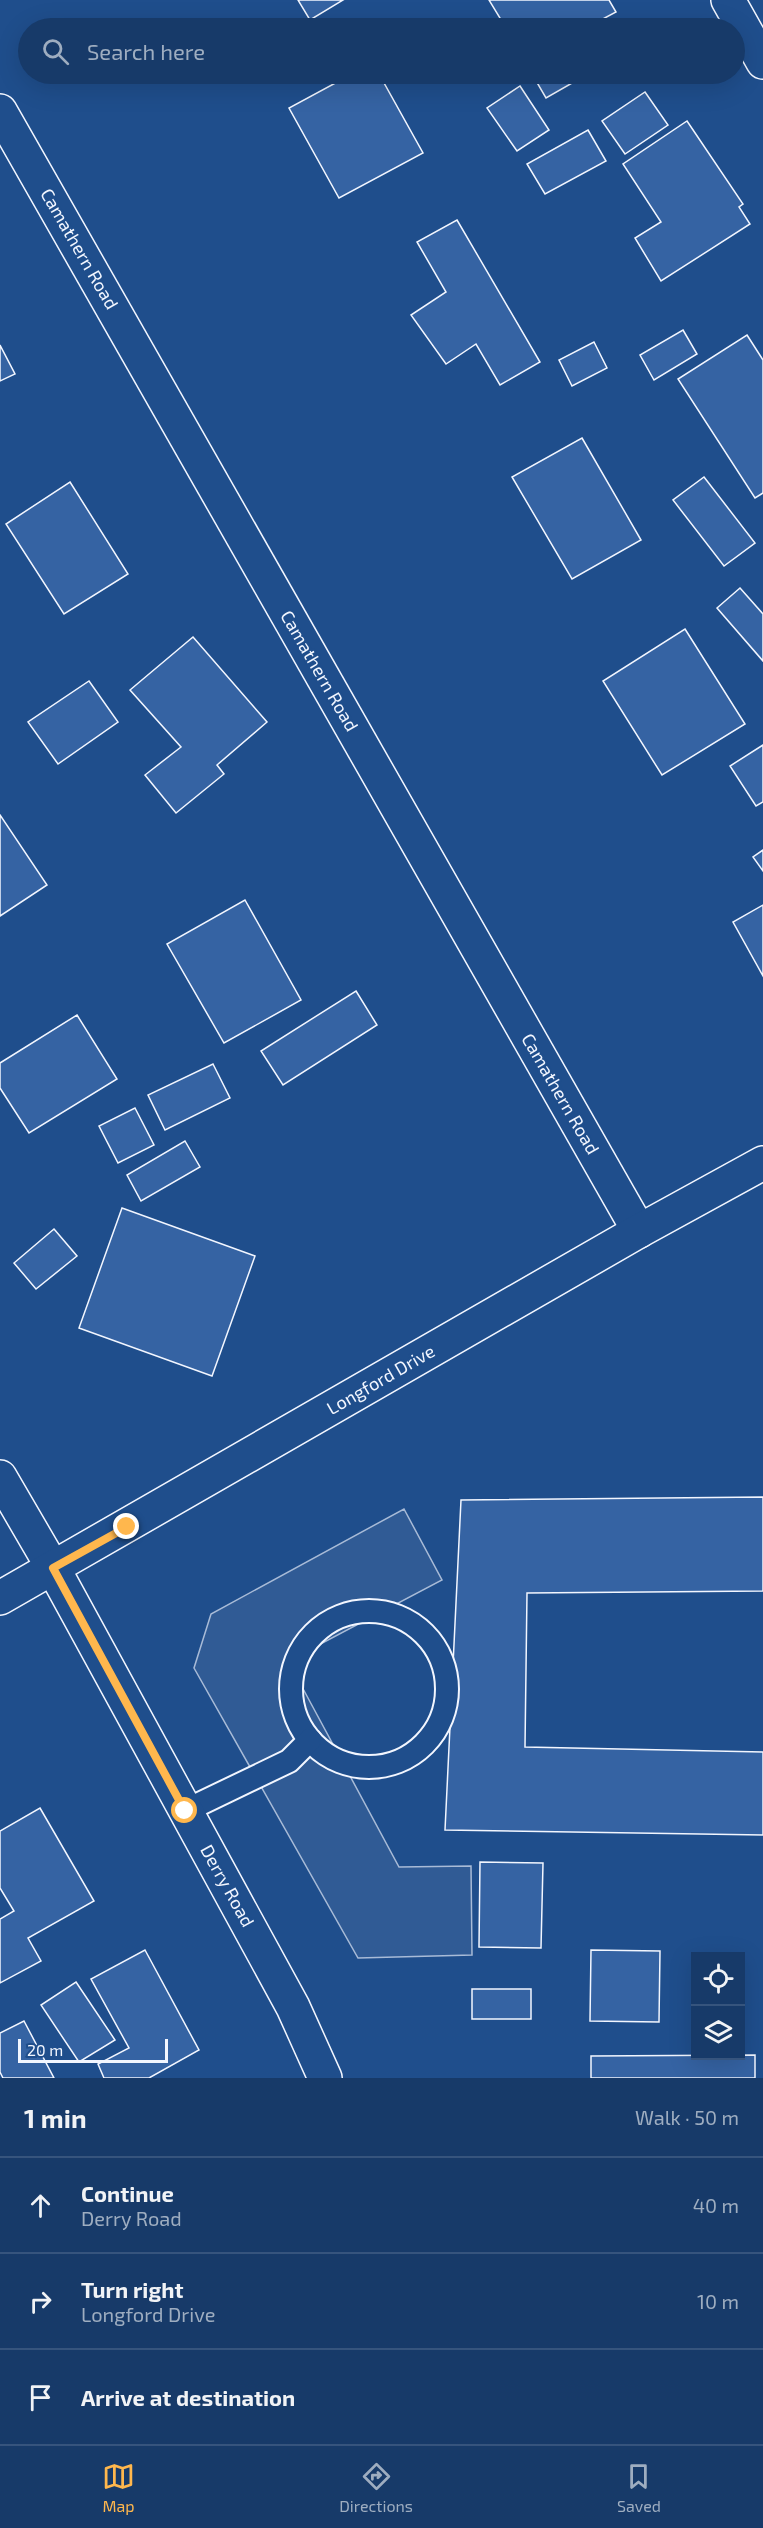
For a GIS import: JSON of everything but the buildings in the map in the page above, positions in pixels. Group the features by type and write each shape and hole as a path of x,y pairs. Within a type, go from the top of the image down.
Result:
{"street":[{"path":"728,0 738,18"},
{"path":"745,30 763,62"},
{"name":"Camathern Road","path":"0,111 639,1231"},
{"name":"Longford Drive","path":"0,1598 639,1231 763,1163"},
{"name":"Derry Road","path":"0,1477 53,1568 293,2007 325,2078"}],"lane":[{"path":"377,1611 403,1618 424,1632 439,1652 447,1676 447,1701 439,1725 423,1745 403,1759 378,1766 353,1765 330,1756 310,1740 296,1717 290,1691 294,1666 307,1641 326,1624 350,1613 377,1611"},
{"path":"185,1811 289,1761 310,1740"}],"shaded area":[{"path":"404,1509 442,1580 309,1650 301,1685 399,1867 471,1866 472,1955 358,1958 194,1668 211,1614"}],"route":[{"path":"127,1527 53,1568 185,1811"}]}
